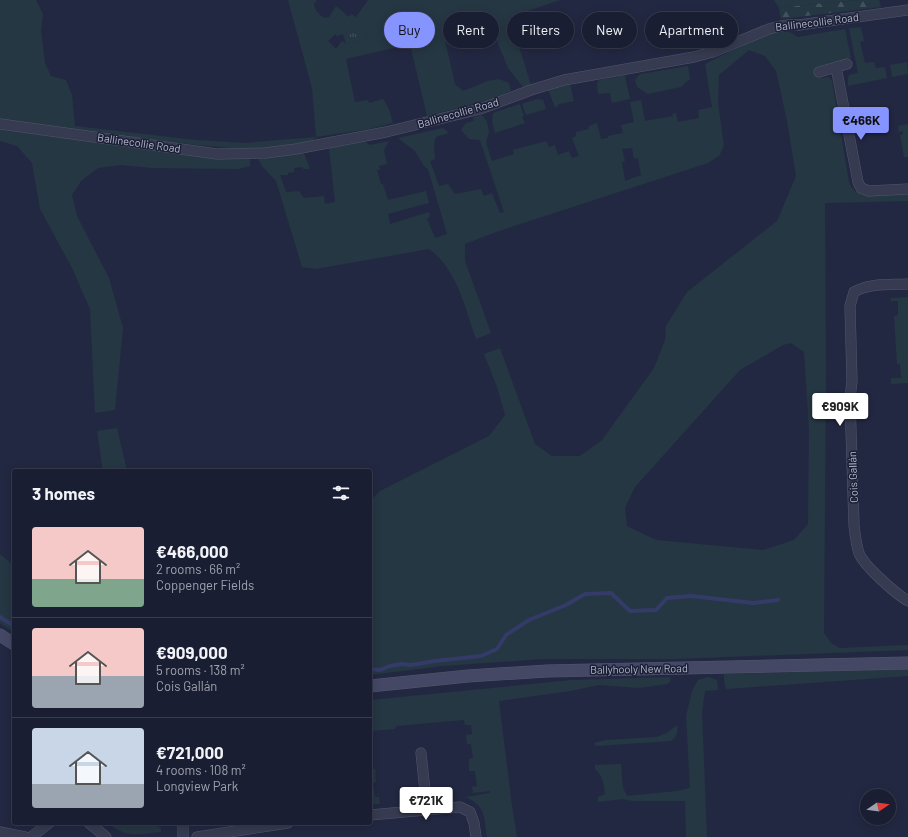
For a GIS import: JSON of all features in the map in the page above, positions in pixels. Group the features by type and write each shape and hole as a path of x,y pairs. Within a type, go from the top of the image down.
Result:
{"main road":[{"path":"0,635 12,643"},
{"name":"Ballyhooly New Road","path":"372,686 547,670 908,663"}],"street":[{"name":"Ballinecollie Road","path":"0,124 217,154 266,153 296,149 386,132 480,109 531,90 564,80 694,57 713,52 778,26 789,24 799,25 908,10"},
{"path":"819,72 847,64"},
{"path":"836,67 858,182 861,188 869,191 908,189"},
{"name":"Cois Gallán","path":"908,284 867,287 860,289 854,292 850,306 852,381 850,407 854,525 856,541 859,554 868,566 893,590 908,601"},
{"path":"421,753 427,810"},
{"path":"372,815 460,807 470,812 474,823 476,837"},
{"path":"31,837 46,825"},
{"path":"91,825 106,837"},
{"path":"183,825 183,837"},
{"path":"197,837 275,825"},
{"path":"0,832 25,837"}],"green space":[{"path":"0,0 36,0 43,14 41,30 45,63 51,76 66,80 72,95 75,126 195,140 243,143 316,137 311,142 265,148 232,148 57,128 0,119"},
{"path":"288,0 317,0 314,4 315,9 325,18 329,17 336,6 349,17 351,14 356,17 368,0 560,0 525,12 507,12 507,48 520,48 531,85 523,87 508,68 499,46 499,12 443,12 443,48 447,48 455,84 463,91 488,81 499,79 509,83 511,91 485,101 427,116 411,48 435,48 435,12 384,12 384,48 393,48 346,59 355,102 368,100 369,103 383,99 389,109 393,123 369,129 316,137 312,88","holes":["364,29 367,39 346,44 342,41 336,49 328,41 335,34 337,36"]},
{"path":"774,0 860,0 779,8"},
{"path":"879,0 881,7 781,19 779,8 814,4"},
{"path":"861,27 864,41 860,42 865,63 874,62 876,68 885,67 887,78 848,86 849,75 858,73 849,28"},
{"path":"364,29 367,39 346,44 343,34"},
{"path":"845,29 851,58 816,67 818,78 829,77 832,81 849,182 854,191 861,193 874,195 908,193 908,201 825,203 826,370 824,633 831,643 840,648 908,645 908,650 675,659 543,659 443,666 372,675 372,499 380,491 489,436 505,415 497,387 484,354 500,348 535,444 552,456 580,456 602,440 654,368 665,340 666,326 687,292 777,221 796,176 787,121 776,71 765,56 749,50 719,75 718,103 724,146 719,156 708,163 496,232 465,244 465,261 491,333 476,339 464,302 453,278 439,257 429,249 316,269 302,267 276,181 262,166 258,159 304,153 310,169 303,169 303,167 294,168 294,172 288,173 288,175 280,175 286,192 299,191 304,198 324,196 325,204 335,202 329,148 365,142 370,145 389,141 384,150 387,164 379,166 380,170 377,170 388,200 426,191 429,203 388,214 390,224 429,212 430,216 427,219 435,238 447,234 428,169 424,166 415,151 398,138 443,128 449,133 436,137 434,144 435,159 430,161 439,186 448,184 455,194 481,189 484,196 492,193 500,213 504,212 480,140 469,139 461,130 466,123 474,121 473,117 482,115 487,122 489,132 486,143 492,161 514,154 513,150 546,141 549,147 555,145 558,155 569,151 572,158 579,156 572,138 576,136 576,132 589,129 589,126 597,123 601,139 623,133 621,125 634,122 630,102 641,100 645,121 673,116 672,114 676,113 678,122 699,118 698,110 712,107 705,64 767,34 776,31 787,31 797,37","holes":["632,148 634,159 638,158 641,175 625,181 622,162 625,161 622,149","791,343 804,352 809,430 808,524 794,540 763,550 656,540 627,526 625,508 635,487 740,370 783,345"]},
{"path":"907,62 908,74 892,77 890,65"},
{"path":"688,66 690,79 681,87 648,94 637,87 635,80 640,74"},
{"path":"625,75 630,99 612,103 610,93 598,94 597,83 599,80"},
{"path":"570,84 574,101 559,104 555,108 548,89"},
{"path":"537,99 543,100 546,109 526,115 522,104"},
{"path":"520,104 524,116 522,117 525,123 495,133 492,121 493,113"},
{"path":"908,124 908,157 904,157 900,135 903,134 903,131 899,132 898,126"},
{"path":"0,129 217,159 250,159 250,166 239,169 152,168 121,165 98,168 81,181 72,195 77,216 109,278 123,328 115,410 95,413 90,309 72,268 40,209 32,163 17,146 0,141"},
{"path":"908,297 908,383 891,384 891,378 901,378 900,364 897,364 894,316 898,315 898,301 891,301 891,298"},
{"path":"117,428 127,469 103,469 97,431"},
{"path":"0,554 12,564 12,632 0,623"},
{"path":"908,669 908,676 726,689 724,681 724,674"},
{"path":"670,677 671,681 667,684 639,688 599,685 570,691 499,701 517,837 487,837 481,809 477,804 466,797 490,793 490,791 473,793 472,787 477,786 475,771 469,771 469,759 473,758 471,744 467,744 466,735 472,734 471,725 465,725 464,720 396,726 395,729 372,731 372,700 572,680"},
{"path":"708,677 717,680 718,690 705,691 702,712 707,837 686,837 685,801 633,801 622,799 598,802 598,797 605,794 603,780 598,771 595,769 595,765 621,764 623,788 627,796 677,791 690,788 686,716 692,691 698,680"},
{"path":"677,725 677,734 671,741 596,746 594,743 606,740 657,737 667,733"},
{"path":"372,769 375,769 376,782 373,783 375,797 379,797 380,804 372,804"},
{"path":"112,825 155,825 161,828 161,832 130,834 120,831"}],"waterway":[{"path":"372,669 380,670 390,666 402,664 411,665 481,656 497,649 506,635 529,620 566,605 585,594 611,593 630,611 656,610 667,598 691,596 753,603 778,600"},
{"path":"0,617 12,625"}]}
